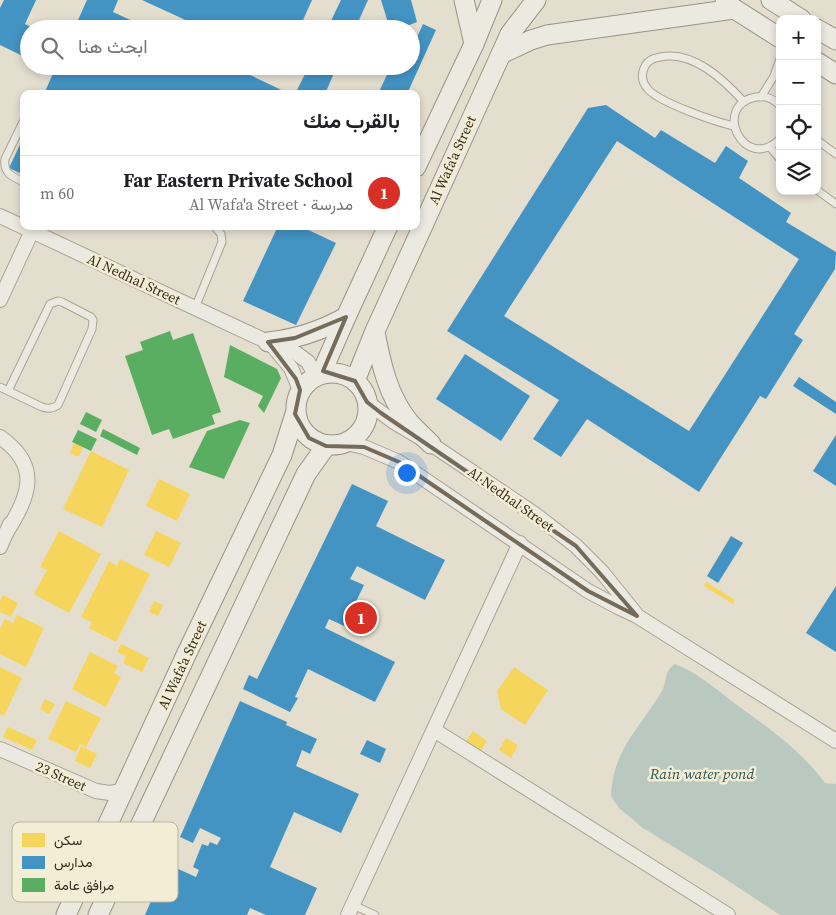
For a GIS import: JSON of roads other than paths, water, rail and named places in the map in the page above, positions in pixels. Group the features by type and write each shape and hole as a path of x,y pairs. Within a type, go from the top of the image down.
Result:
{"street":[{"path":"464,0 474,44"},
{"name":"Al Wafa'a Street","path":"420,159 474,44 492,0"},
{"name":"Al Wafa'a Street","path":"355,381 375,331 510,34 536,0"},
{"path":"771,0 795,15"},
{"path":"501,54 547,35 727,5 776,36"},
{"path":"821,31 836,40"},
{"name":"Al Nedhal Street","path":"0,216 20,225"},
{"path":"319,375 386,230"},
{"path":"0,300 32,231"},
{"name":"Al Nedhal Street","path":"32,231 268,342 296,353 308,362 319,375"},
{"path":"268,342 308,335 346,317"},
{"path":"375,331 381,365 392,394 409,421 431,444"},
{"name":"Al Nedhal Street","path":"268,342 288,364 300,390"},
{"path":"333,373 345,375 355,381 363,391 368,412 364,426 355,438 346,444 326,446 317,443 302,431 295,414 297,397 307,382 319,375 333,373"},
{"name":"Al Nedhal Street","path":"367,402 394,422 431,444 536,515 576,546 602,572 637,616"},
{"name":"Al Wafa'a Street","path":"109,822 186,655 282,455 295,414"},
{"path":"0,437 16,449 21,456 27,478 24,502 6,533"},
{"name":"Al Nedhal Street","path":"346,444 364,447 399,462 588,591 637,616 836,741"},
{"path":"0,445 14,461 17,469 19,489 18,501 0,547"},
{"path":"142,822 306,474 326,446"},
{"path":"351,910 520,544"},
{"path":"434,730 728,915"},
{"name":"23 Street","path":"0,749 96,791 110,793 124,790"},
{"name":"Al Wafa'a Street","path":"66,915 72,902"},
{"path":"98,915 104,902"}],"lane":[{"path":"734,126 712,120 660,98 646,87 642,79 643,71 646,64 653,58 678,56 691,60 713,73 744,102"},
{"path":"761,96 774,76 780,60"},
{"path":"776,142 770,146 755,148 747,145 740,140 734,126 736,112 749,99 761,96 773,100 779,105"},
{"path":"20,128 4,159 4,164 9,175 20,180"},
{"path":"821,143 836,154"},
{"path":"770,146 776,153"},
{"path":"821,193 836,204"},
{"path":"195,308 222,242 221,234 218,230"},
{"path":"0,387 8,391 48,409 58,405 94,324 91,317 62,302 58,301 50,304 8,391"},
{"path":"351,910 374,915"}],"water":[{"name":"Rain water pond","path":"675,664 705,681 794,749 825,783 836,784 836,915 780,915 643,828 619,808 611,796 613,780 622,752 662,691 667,673"}],"place":[{"name":"Far Eastern Private School","path":"361,618"}]}
